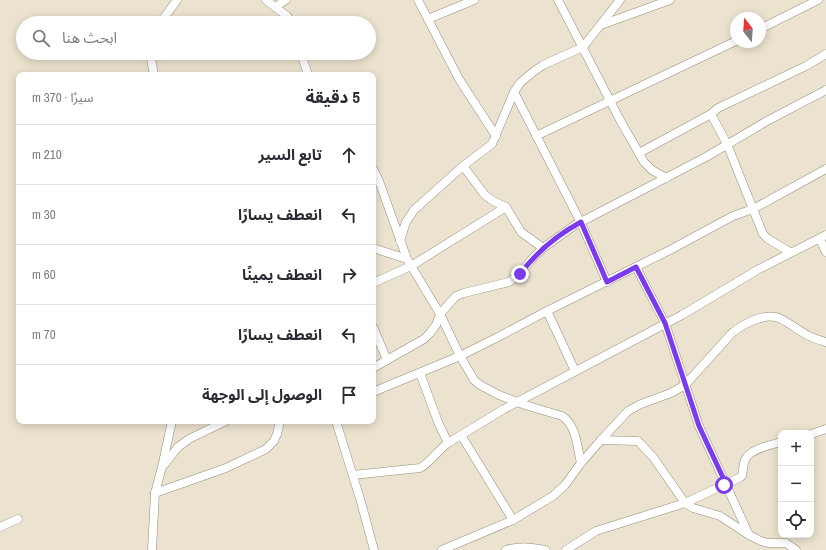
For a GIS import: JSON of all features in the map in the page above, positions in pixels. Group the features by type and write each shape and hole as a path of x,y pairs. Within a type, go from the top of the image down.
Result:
{"street":[{"path":"165,16 177,0"},
{"path":"266,0 287,16"},
{"path":"275,7 286,0"},
{"path":"418,0 459,79 496,136"},
{"path":"428,19 474,0"},
{"path":"558,0 639,153 648,166 666,178"},
{"path":"400,241 406,222 414,210 463,166 492,144 514,92 524,80 543,65 583,47 620,0"},
{"path":"600,25 670,0"},
{"path":"766,27 818,0"},
{"path":"536,136 730,44"},
{"path":"639,153 711,114 718,108 806,66 826,54"},
{"path":"151,60 153,72"},
{"path":"303,60 307,72"},
{"path":"376,366 424,339 436,325 440,314 456,296 509,282 520,274 543,248 581,222 666,178 767,121 826,90"},
{"path":"514,92 581,222 607,282"},
{"path":"711,114 727,144 765,237 790,252"},
{"path":"463,166 485,195 506,208 521,232 543,248"},
{"path":"376,391 460,356 607,282 733,216 753,209 826,169"},
{"path":"376,175 409,263 440,314 460,356 477,383 499,395 554,413 566,419 574,431 581,463"},
{"path":"376,281 506,208"},
{"path":"353,476 420,468 425,465 440,448 504,409 665,323 759,268 823,237 826,252"},
{"path":"376,249 409,263"},
{"path":"636,267 665,323 702,432 749,535"},
{"path":"547,311 575,371"},
{"path":"442,550 457,548 513,520 559,491 581,463 628,411 641,404 671,393 685,385 740,326 760,318 778,318 817,340 826,342"},
{"path":"376,334 387,360"},
{"path":"817,340 826,334"},
{"path":"420,373 438,422 448,443"},
{"path":"152,550 155,493 171,424"},
{"path":"162,468 178,447 189,439 220,424"},
{"path":"155,493 226,468 266,449 274,442 279,424"},
{"path":"337,424 374,550"},
{"path":"814,433 826,429"},
{"path":"461,435 513,520"},
{"path":"601,440 638,441 653,458 685,503 693,508 720,516 755,539 768,543 786,542 796,550"},
{"path":"566,550 601,529 685,503 742,476 747,455 762,447 778,443"},
{"path":"0,527 18,520"},
{"path":"506,550 525,547 545,550"}],"route":[{"path":"520,274 543,248 581,222 607,282 636,267 665,323 699,426 726,484 724,485"}]}
